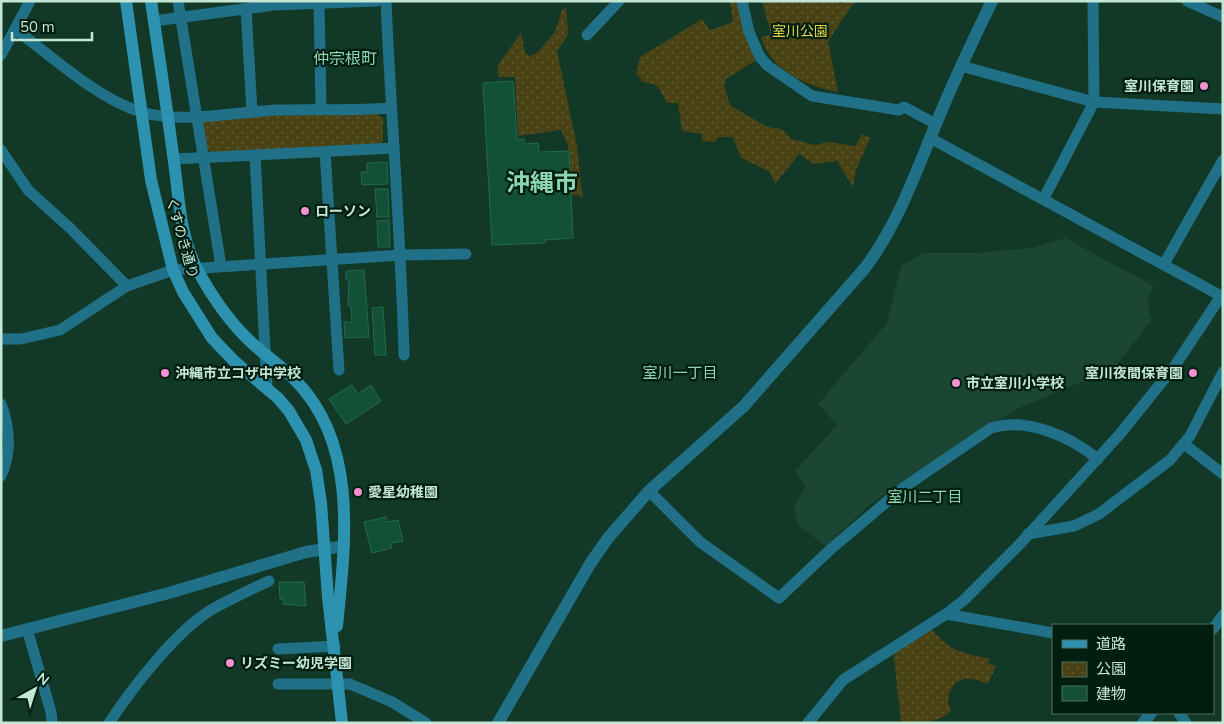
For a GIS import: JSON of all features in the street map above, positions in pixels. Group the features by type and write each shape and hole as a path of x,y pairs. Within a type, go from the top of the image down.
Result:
{"main road":[{"name":"くすのき通り","path":"126,1 151,180 173,270 182,292 212,338 234,361 267,388 289,411 306,440 316,470 342,723"},
{"name":"くすのき通り","path":"151,1 184,232 196,268 237,326 312,398 331,439 342,484 344,546 335,646"}],"street":[{"path":"1,55 30,1"},
{"path":"178,1 195,116 222,266"},
{"path":"154,21 181,18 226,7 246,9 274,3 376,1"},
{"path":"386,1 390,108 401,255 404,355"},
{"path":"587,35 619,1"},
{"path":"742,1 749,32 760,56 768,66 812,96 899,110 904,107 936,124"},
{"path":"498,723 590,564 629,512 649,491 744,406 882,246 896,220 961,66 992,1"},
{"path":"1044,198 1094,102 1093,1"},
{"path":"1187,1 1223,17"},
{"path":"319,3 321,108"},
{"path":"246,9 252,112"},
{"path":"15,29 96,89 142,112 166,116 195,116 321,108 354,111 390,108"},
{"path":"961,66 1094,102 1223,109"},
{"path":"808,723 843,680 946,614 964,600 1028,534 1098,459 1174,367 1222,296 930,138"},
{"path":"174,160 394,148"},
{"path":"1,150 28,190 71,228 127,286"},
{"path":"325,152 339,370"},
{"path":"255,155 267,388"},
{"path":"1164,264 1223,160"},
{"path":"1,339 21,338 60,330 127,286 173,270 401,255 466,254"},
{"path":"1028,534 1074,526 1099,514 1170,460 1184,444 1223,372"},
{"path":"1,404 6,418 10,443 7,463 1,476"},
{"path":"649,491 700,542 779,598 787,593 832,548 904,488 990,428 1004,424 1020,424 1048,431 1077,443 1098,459"},
{"path":"1184,444 1223,474"},
{"path":"1,636 169,593 325,548 344,546"},
{"path":"109,723 161,656 189,626 210,610 269,581"},
{"path":"946,614 1052,633"},
{"path":"1214,628 1223,615"},
{"path":"28,629 51,712 52,723"},
{"path":"278,649 335,646"},
{"path":"278,684 350,684 392,702 426,723"}],"shaded area":[{"name":"市立室川小学校","path":"1065,238 1154,286 1147,301 1152,320 1114,368 1017,409 984,428 868,506 826,546 798,525 794,505 806,486 795,471 837,425 818,404 887,323 901,266 923,253 976,253 1032,248"}],"green space":[{"path":"730,1 738,1 758,59 726,79 724,85 730,105 767,127 782,129 791,139 815,145 829,142 855,146 862,134 870,138 856,170 853,187 837,161 814,164 799,154 775,184 770,172 741,158 733,137 718,137 715,142 702,141 702,134 682,131 678,103 667,103 657,85 643,82 636,74 640,57 702,19 710,30 733,22"},
{"name":"室川公園","path":"762,1 837,1 842,4 845,1 855,1 828,41 838,92 802,81 781,68 773,59 761,37 771,34"},
{"path":"566,7 568,35 557,51 577,146 583,199 579,195 572,195 568,145 561,130 518,136 515,77 498,77 498,65 521,33 525,52 529,56 537,53 555,32 562,10"},
{"path":"334,111 377,114 383,118 383,140 379,146 212,153 207,149 203,123 206,118"},
{"path":"929,626 949,646 962,652 990,659 988,663 996,666 988,684 968,678 959,681 948,696 951,711 940,718 928,722 901,723 893,648"}],"building":[{"path":"513,81 517,140 524,139 524,144 538,143 539,152 569,151 573,238 545,240 545,243 492,245 483,83"},
{"path":"387,162 388,184 362,185 361,172 367,172 367,163"},
{"path":"375,189 388,189 389,217 377,217"},
{"path":"389,220 390,247 378,247 377,221"},
{"path":"364,270 369,337 345,338 344,322 352,322 351,306 348,306 349,280 346,280 346,271"},
{"path":"383,307 386,355 375,355 372,308"},
{"path":"352,385 358,394 371,385 381,401 346,424 329,399"},
{"path":"386,517 387,522 398,520 403,541 391,543 392,548 372,553 364,522"},
{"path":"279,582 304,582 306,606 283,604 283,599 280,599"}],"place":[{"name":"室川保育園","path":"1204,86"},
{"name":"ローソン","path":"305,211"},
{"name":"沖縄市立コザ中学校","path":"165,373"},
{"name":"室川夜間保育園","path":"1193,373"},
{"name":"市立室川小学校","path":"956,383"},
{"name":"愛星幼稚園","path":"358,492"},
{"name":"リズミー幼児学園","path":"230,663"}],"district":[{"name":"仲宗根町","path":"345,59"},
{"name":"沖縄市","path":"542,183"},
{"name":"室川一丁目","path":"680,373"},
{"name":"室川二丁目","path":"925,497"}]}
